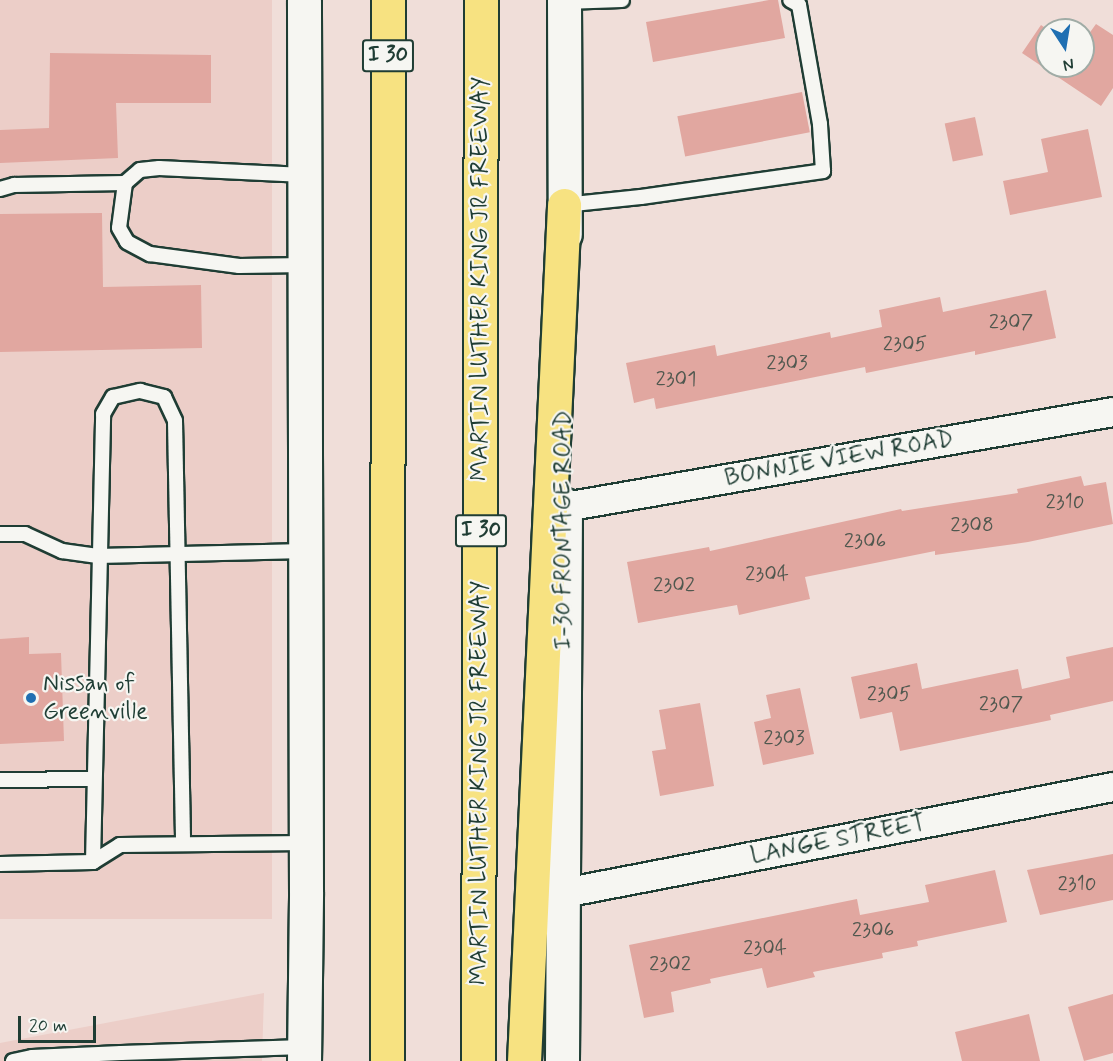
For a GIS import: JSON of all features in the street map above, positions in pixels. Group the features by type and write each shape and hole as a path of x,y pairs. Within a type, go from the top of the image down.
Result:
{"highway":[{"path":"381,0 388,112"},
{"name":"I 30","path":"387,1061 388,0"},
{"name":"MARTIN LUTHER KING JR FREEWAY","path":"478,1061 481,0"},
{"path":"524,1061 564,205"}],"main road":[{"path":"304,0 306,843 304,1054"},
{"name":"I-30 FRONTAGE ROAD","path":"562,1061 565,507 564,1"}],"street":[{"name":"BONNIE VIEW ROAD","path":"565,507 1113,412"},
{"name":"LANGE STREET","path":"564,892 1113,787"}],"lane":[{"path":"564,1 622,0"},
{"path":"564,205 641,198 823,171 820,124 799,5 790,0"},
{"path":"0,189 14,185 125,183 140,170 159,168 304,175"},
{"path":"125,183 119,228 127,242 150,254 239,266 304,265"},
{"path":"93,862 98,556 103,414 113,397 140,391 164,397 176,421 183,844"},
{"path":"0,534 25,534 62,551 98,556 305,551"},
{"path":"0,780 94,779"},
{"path":"0,864 93,862 120,845 306,843"},
{"path":"13,1061 99,1054 304,1054"}],"shaded area":[{"path":"0,0 272,0 272,919 0,919"},
{"path":"264,993 262,1061 0,1061 0,1043"}],"building":[{"path":"778,0 785,38 653,62 646,22"},
{"path":"1095,25 1113,35 1113,88 1101,106 1059,78 1095,78"},
{"path":"1035,34 1035,62 1022,53"},
{"path":"50,53 211,55 211,103 116,103 118,158 0,163 0,130 49,128"},
{"path":"802,92 810,132 685,156 677,116"},
{"path":"975,117 983,155 953,162 945,123"},
{"path":"1088,129 1102,197 1010,215 1003,181 1048,172 1041,139"},
{"path":"102,213 103,287 201,285 202,348 0,352 0,214"},
{"path":"1046,290 1056,338 975,355 975,351 866,373 865,367 656,409 654,398 634,403 626,363 715,345 717,356 830,332 831,338 882,327 879,310 940,297 943,312"},
{"path":"1081,476 1084,486 1106,482 1113,524 1028,542 935,555 935,551 805,577 810,599 739,615 737,605 638,623 627,562 709,547 710,551 901,509 902,511 1018,493 1017,489"},
{"name":"Nissan of Greenville","path":"29,637 29,654 61,653 64,741 0,744 0,639"},
{"path":"1113,647 1113,701 1050,715 1051,720 900,751 892,712 860,719 851,677 917,663 922,689 1018,669 1022,689 1070,678 1066,657"},
{"path":"800,688 814,754 763,765 754,722 771,718 766,695"},
{"path":"700,703 714,786 660,796 652,751 666,749 659,710"},
{"path":"1113,854 1113,900 1040,915 1027,870"},
{"path":"995,870 1007,922 917,941 918,946 882,953 883,958 813,972 815,977 767,988 762,968 710,979 711,983 671,992 674,1012 644,1018 629,945 857,899 860,915 929,902 925,885"},
{"path":"1113,994 1113,1053 1084,1061 1068,1007"},
{"path":"1029,1014 1040,1061 962,1061 955,1032"}],"place":[{"name":"Nissan of Greenville","path":"31,698"}]}
